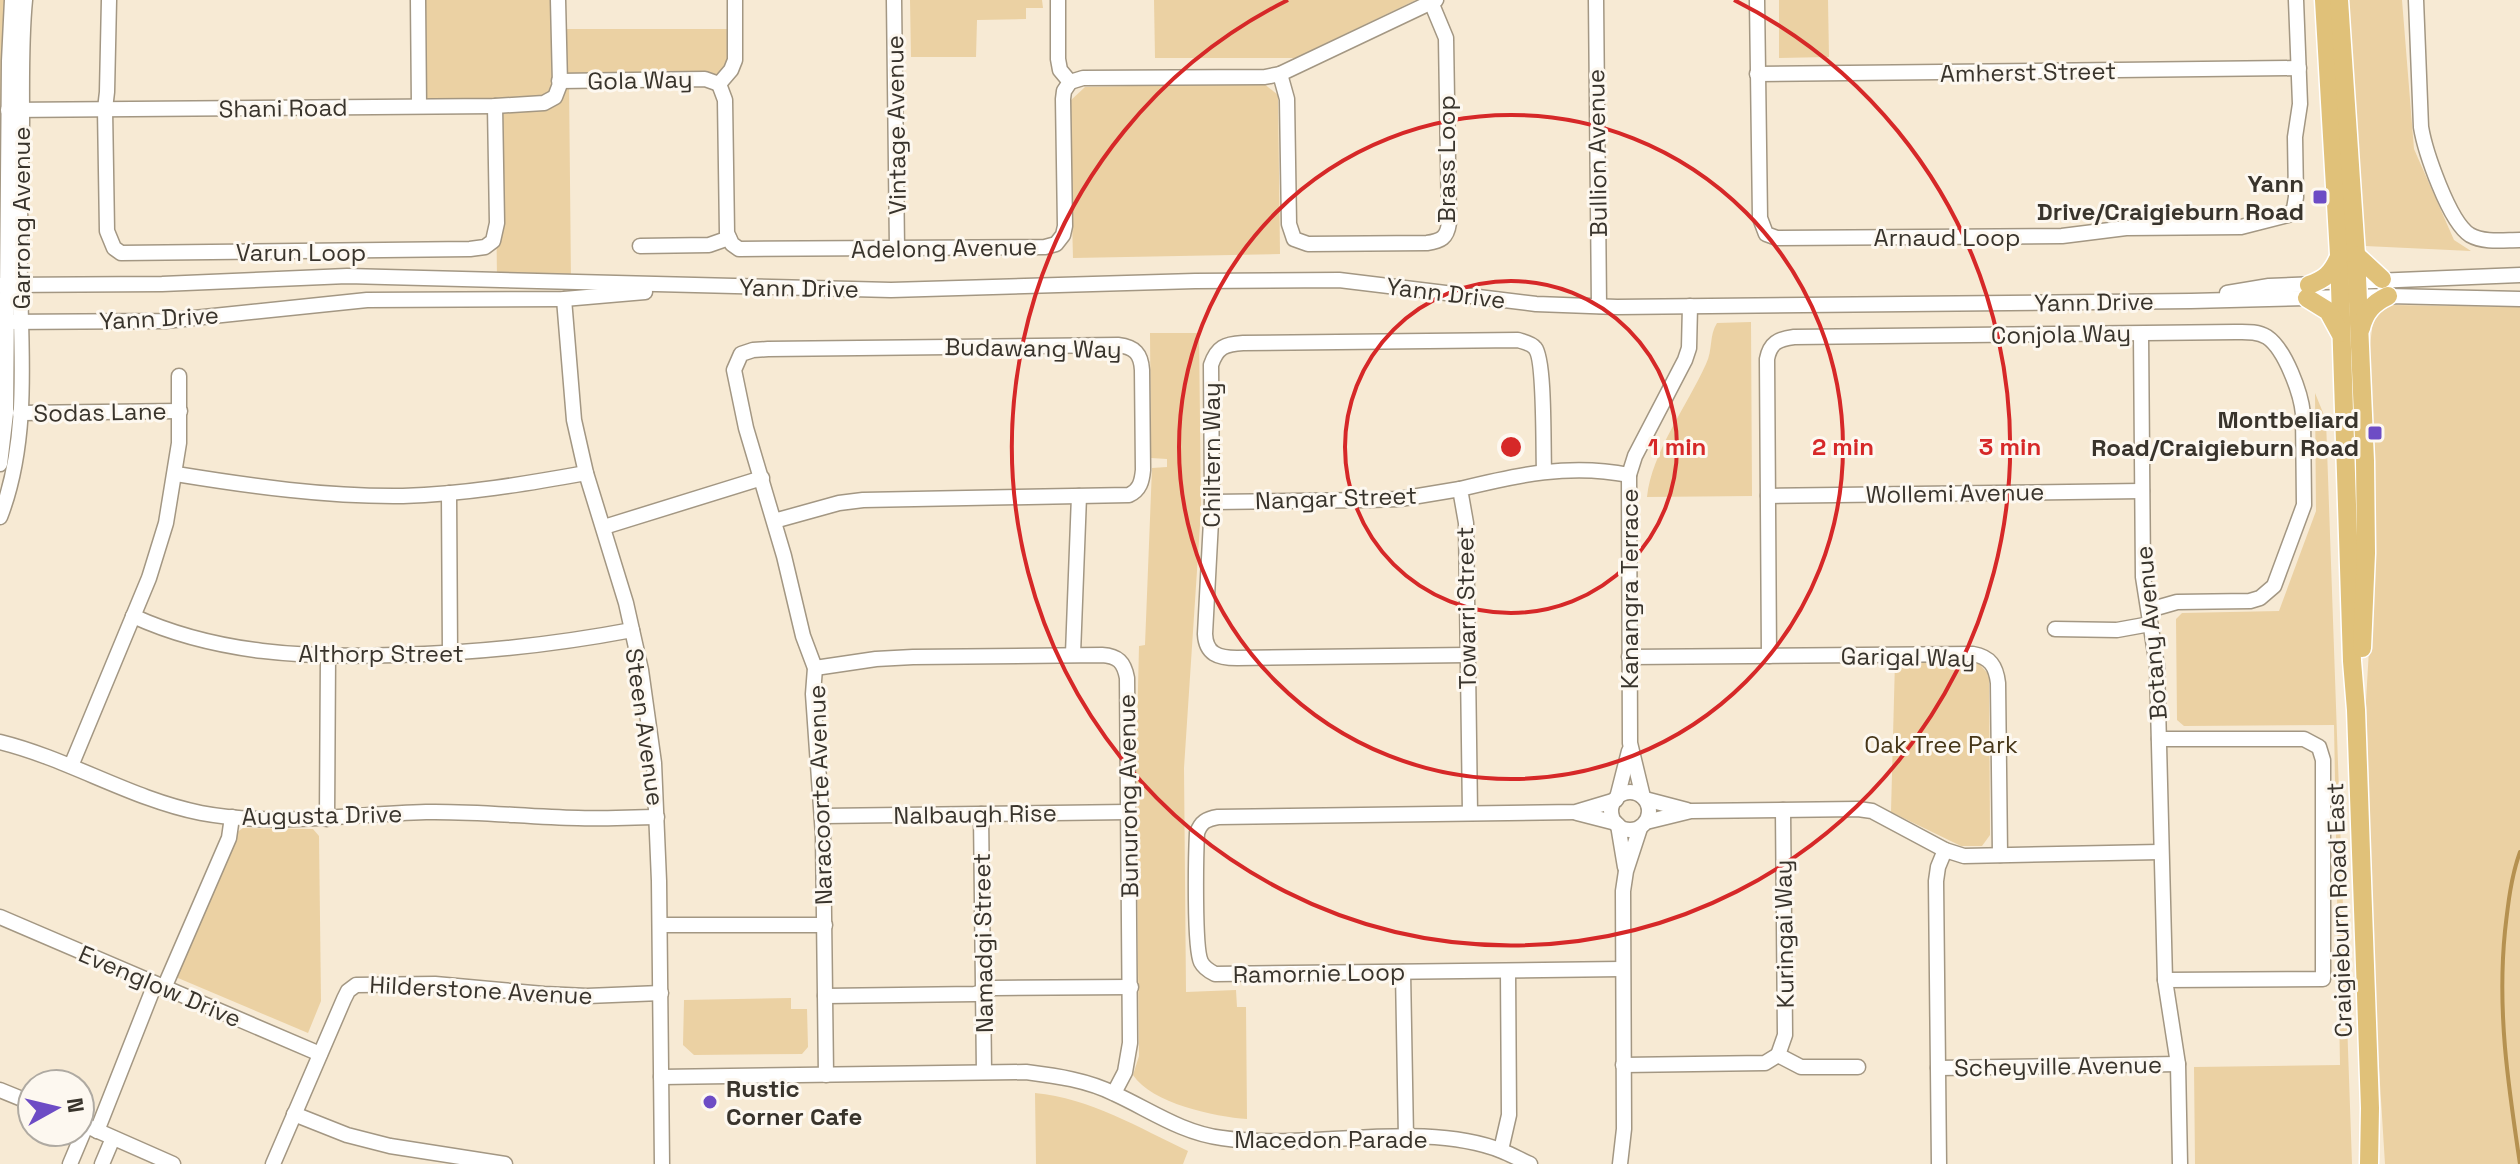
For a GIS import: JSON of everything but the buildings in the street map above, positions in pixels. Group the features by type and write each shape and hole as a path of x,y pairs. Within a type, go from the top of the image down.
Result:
{"main road":[{"name":"Craigieburn Road East","path":"2324,0 2349,289 2352,661 2370,1108 2369,1164"},
{"name":"Craigieburn Road East","path":"2339,0 2347,256"},
{"path":"2347,256 2385,287 2350,335 2308,291 2325,279 2347,256"},
{"name":"Craigieburn Road East","path":"2370,1108 2378,1164"}],"street":[{"name":"Garrong Avenue","path":"12,0 15,110"},
{"name":"Garrong Avenue","path":"0,517 12,475 18,436 8,413 3,322 9,285 15,110 25,0"},
{"path":"105,109 109,0"},
{"path":"418,0 419,106"},
{"path":"558,0 559,81"},
{"path":"640,246 709,245 729,238 725,100 719,84 735,60 735,0"},
{"name":"Vintage Avenue","path":"894,0 897,249"},
{"name":"Adelong Avenue","path":"729,238 736,247 747,250 1045,247 1056,244 1065,226 1063,99 1070,82 1060,70 1058,59 1058,0"},
{"name":"Bullion Avenue","path":"1596,0 1599,306"},
{"name":"Arnaud Loop","path":"1757,0 1760,218 1766,234 1777,238 2062,236 2126,228 2241,227 2288,215 2296,204 2295,154 2300,104 2296,0"},
{"path":"2416,0 2421,127 2424,145 2450,209 2459,226 2480,240 2520,240"},
{"path":"1070,82 1083,78 1265,77 1280,74 1434,1"},
{"name":"Brass Loop","path":"1280,74 1287,99 1289,224 1294,239 1308,244 1427,243 1442,240 1448,232 1449,223 1446,38 1434,1"},
{"name":"Amherst Street","path":"1757,74 2299,68"},
{"name":"Gola Way","path":"559,81 705,79 719,84"},
{"name":"Shani Road","path":"15,110 495,106 544,103 555,97 559,81"},
{"name":"Varun Loop","path":"105,109 107,231 108,240 117,251 366,252 470,249 485,247 493,241 497,223 495,106"},
{"path":"2385,287 2520,275"},
{"name":"Yann Drive","path":"9,285 162,284 347,276 891,290 1177,281 1339,280 1536,304 1599,306 2191,301 2385,287"},
{"name":"Garrong Avenue","path":"0,464 21,322 9,285"},
{"name":"Yann Drive","path":"3,322 165,321 367,300 564,299 702,286"},
{"path":"2385,287 2520,299"},
{"name":"Steen Avenue","path":"564,299 574,420 586,473 632,630 654,763 660,925 662,1164"},
{"name":"Kanangra Terrace","path":"1644,798 1630,743 1629,475 1635,456 1685,360 1689,348 1690,306"},
{"name":"Conjola Way","path":"1769,656 1767,359 1774,343 1782,339 2244,332 2267,337 2281,352 2302,401 2303,414 2304,505 2274,586 2260,598 2250,601 2177,602 2117,630 2055,629"},
{"name":"Botany Avenue","path":"2141,334 2143,577 2157,666 2165,980 2178,1064 2180,1164"},
{"name":"Chiltern Way","path":"1467,655 1237,658 1216,655 1206,644 1212,502 1211,365 1218,349 1229,344 1518,340 1529,343 1536,348 1541,366 1544,470"},
{"name":"Budawang Way","path":"1126,346 1137,352 1141,362 1142,481 1138,489 1129,495 1079,496 863,500 839,503 774,521 746,428 734,364 746,351 768,349 1126,346"},
{"path":"71,766 159,550 176,474 179,376"},
{"name":"Sodas Lane","path":"8,413 180,411"},
{"path":"1460,489 1544,470 1597,470 1629,475"},
{"path":"176,474 339,494 402,496 515,486 586,473"},
{"path":"604,527 762,478"},
{"name":"Nangar Street","path":"1212,502 1400,499 1460,489"},
{"name":"Towarri Street","path":"1460,489 1466,523 1470,813"},
{"name":"Wollemi Avenue","path":"1768,496 2142,491"},
{"path":"449,493 450,654"},
{"path":"1073,654 1079,496"},
{"name":"Naracoorte Avenue","path":"774,521 803,636 815,668 813,694 823,816 826,1075"},
{"name":"Althorp Street","path":"133,616 174,633 231,647 274,653 328,655 450,654 552,644 632,630"},
{"name":"Bunurong Avenue","path":"815,668 888,658 1073,654 1114,656 1121,661 1125,669 1131,987 1128,1060 1114,1093"},
{"name":"Garigal Way","path":"1629,657 1973,654 1988,659 1995,667 1998,683 2000,855"},
{"path":"327,819 328,655"},
{"path":"2159,739 2304,739 2319,747 2323,760 2323,979 2165,980"},
{"name":"Augusta Drive","path":"0,742 31,750 179,808 232,817 287,821 458,812 584,818 657,817"},
{"name":"Kanangra Terrace","path":"1616,799 1630,743"},
{"path":"1620,1164 1623,1144 1622,969 1626,871 1617,824 1612,814 1616,799 1630,793 1691,811"},
{"path":"1626,871 1649,810 1644,798"},
{"name":"Ramornie Loop","path":"1576,812 1616,799"},
{"name":"Kuringai Way","path":"1778,1055 1785,1035 1783,810"},
{"path":"1617,824 1626,830 1691,811 1872,811 1945,850 1964,856 2160,852"},
{"name":"Nalbaugh Rise","path":"823,816 1128,812"},
{"name":"Ramornie Loop","path":"1617,824 1576,812 1207,819 1200,826 1197,845 1198,939 1199,958 1206,969 1215,974 1622,969"},
{"name":"Namadgi Street","path":"981,814 984,1072"},
{"path":"96,1111 225,848 232,828 232,817"},
{"path":"1939,1164 1936,881 1945,850"},
{"name":"Evenglow Drive","path":"0,917 320,1054"},
{"path":"660,925 825,925"},
{"path":"1501,1150 1509,1115 1508,971"},
{"path":"1403,972 1406,1138"},
{"name":"Hilderstone Avenue","path":"273,1164 348,991 356,985 435,984 544,994 609,996 661,993"},
{"path":"825,996 975,994 998,988 1131,987"},
{"path":"1623,1065 1765,1063 1778,1055 1801,1067 1858,1067"},
{"name":"Scheyville Avenue","path":"1938,1068 2178,1064"},
{"name":"Macedon Parade","path":"661,1077 984,1072 1058,1076 1114,1093 1176,1125 1222,1138 1256,1141 1406,1138 1457,1141 1501,1150 1530,1164"},
{"path":"294,1114 347,1135 390,1146 505,1164"},
{"path":"96,1131 173,1164"},
{"path":"102,1164 113,1138"},
{"path":"1612,1164 1623,1144"}],"green space":[{"path":"0,0 12,0 0,285"},
{"path":"418,0 558,0 559,29 735,29 735,60 719,84 569,81 571,282 497,280 495,106 419,106"},
{"path":"910,0 1042,0 1043,8 1026,8 1026,19 977,20 976,57 911,57"},
{"path":"1154,0 1416,0 1295,58 1155,58"},
{"path":"1779,0 1828,0 1829,57 1779,58"},
{"path":"2348,0 2402,0 2414,149 2454,240 2471,251 2365,246"},
{"path":"1263,83 1278,95 1280,254 1073,258 1069,102 1085,87"},
{"path":"2392,305 2520,307 2520,1164 2385,1164 2376,1020 2366,701 2370,632 2366,377 2373,321 2379,312"},
{"path":"1751,322 1752,496 1647,497 1663,446 1708,359 1717,323"},
{"path":"1150,333 1199,333 1201,510 1184,768 1186,992 1236,990 1237,1007 1246,1007 1247,1119 1202,1112 1169,1101 1142,1085 1133,1075 1139,1056 1136,771 1139,646 1145,645 1152,468 1167,467 1167,459 1151,458"},
{"path":"2315,393 2326,420 2352,1164 2195,1164 2194,1067 2340,1065 2334,725 2184,726 2177,720 2176,619 2182,613 2279,611 2316,511"},
{"name":"Oak Tree Park","path":"1976,660 1989,675 1990,835 1982,846 1961,846 1891,812 1895,661"},
{"path":"243,828 313,829 319,836 321,1001 308,1033 178,978 176,974 236,833"},
{"path":"791,998 791,1009 807,1009 808,1047 802,1054 694,1055 683,1045 684,1000"},
{"path":"1035,1093 1095,1107 1133,1124 1188,1151 1183,1164 1036,1164"}],"waterway":[{"path":"2520,852 2507,911 2502,990 2508,1076 2520,1164"}],"place":[{"name":"Yann Drive/Craigieburn Road","path":"2320,197"},
{"name":"Montbeliard Road/Craigieburn Road","path":"2375,433"},
{"name":"Rustic Corner Cafe","path":"710,1102"}]}
